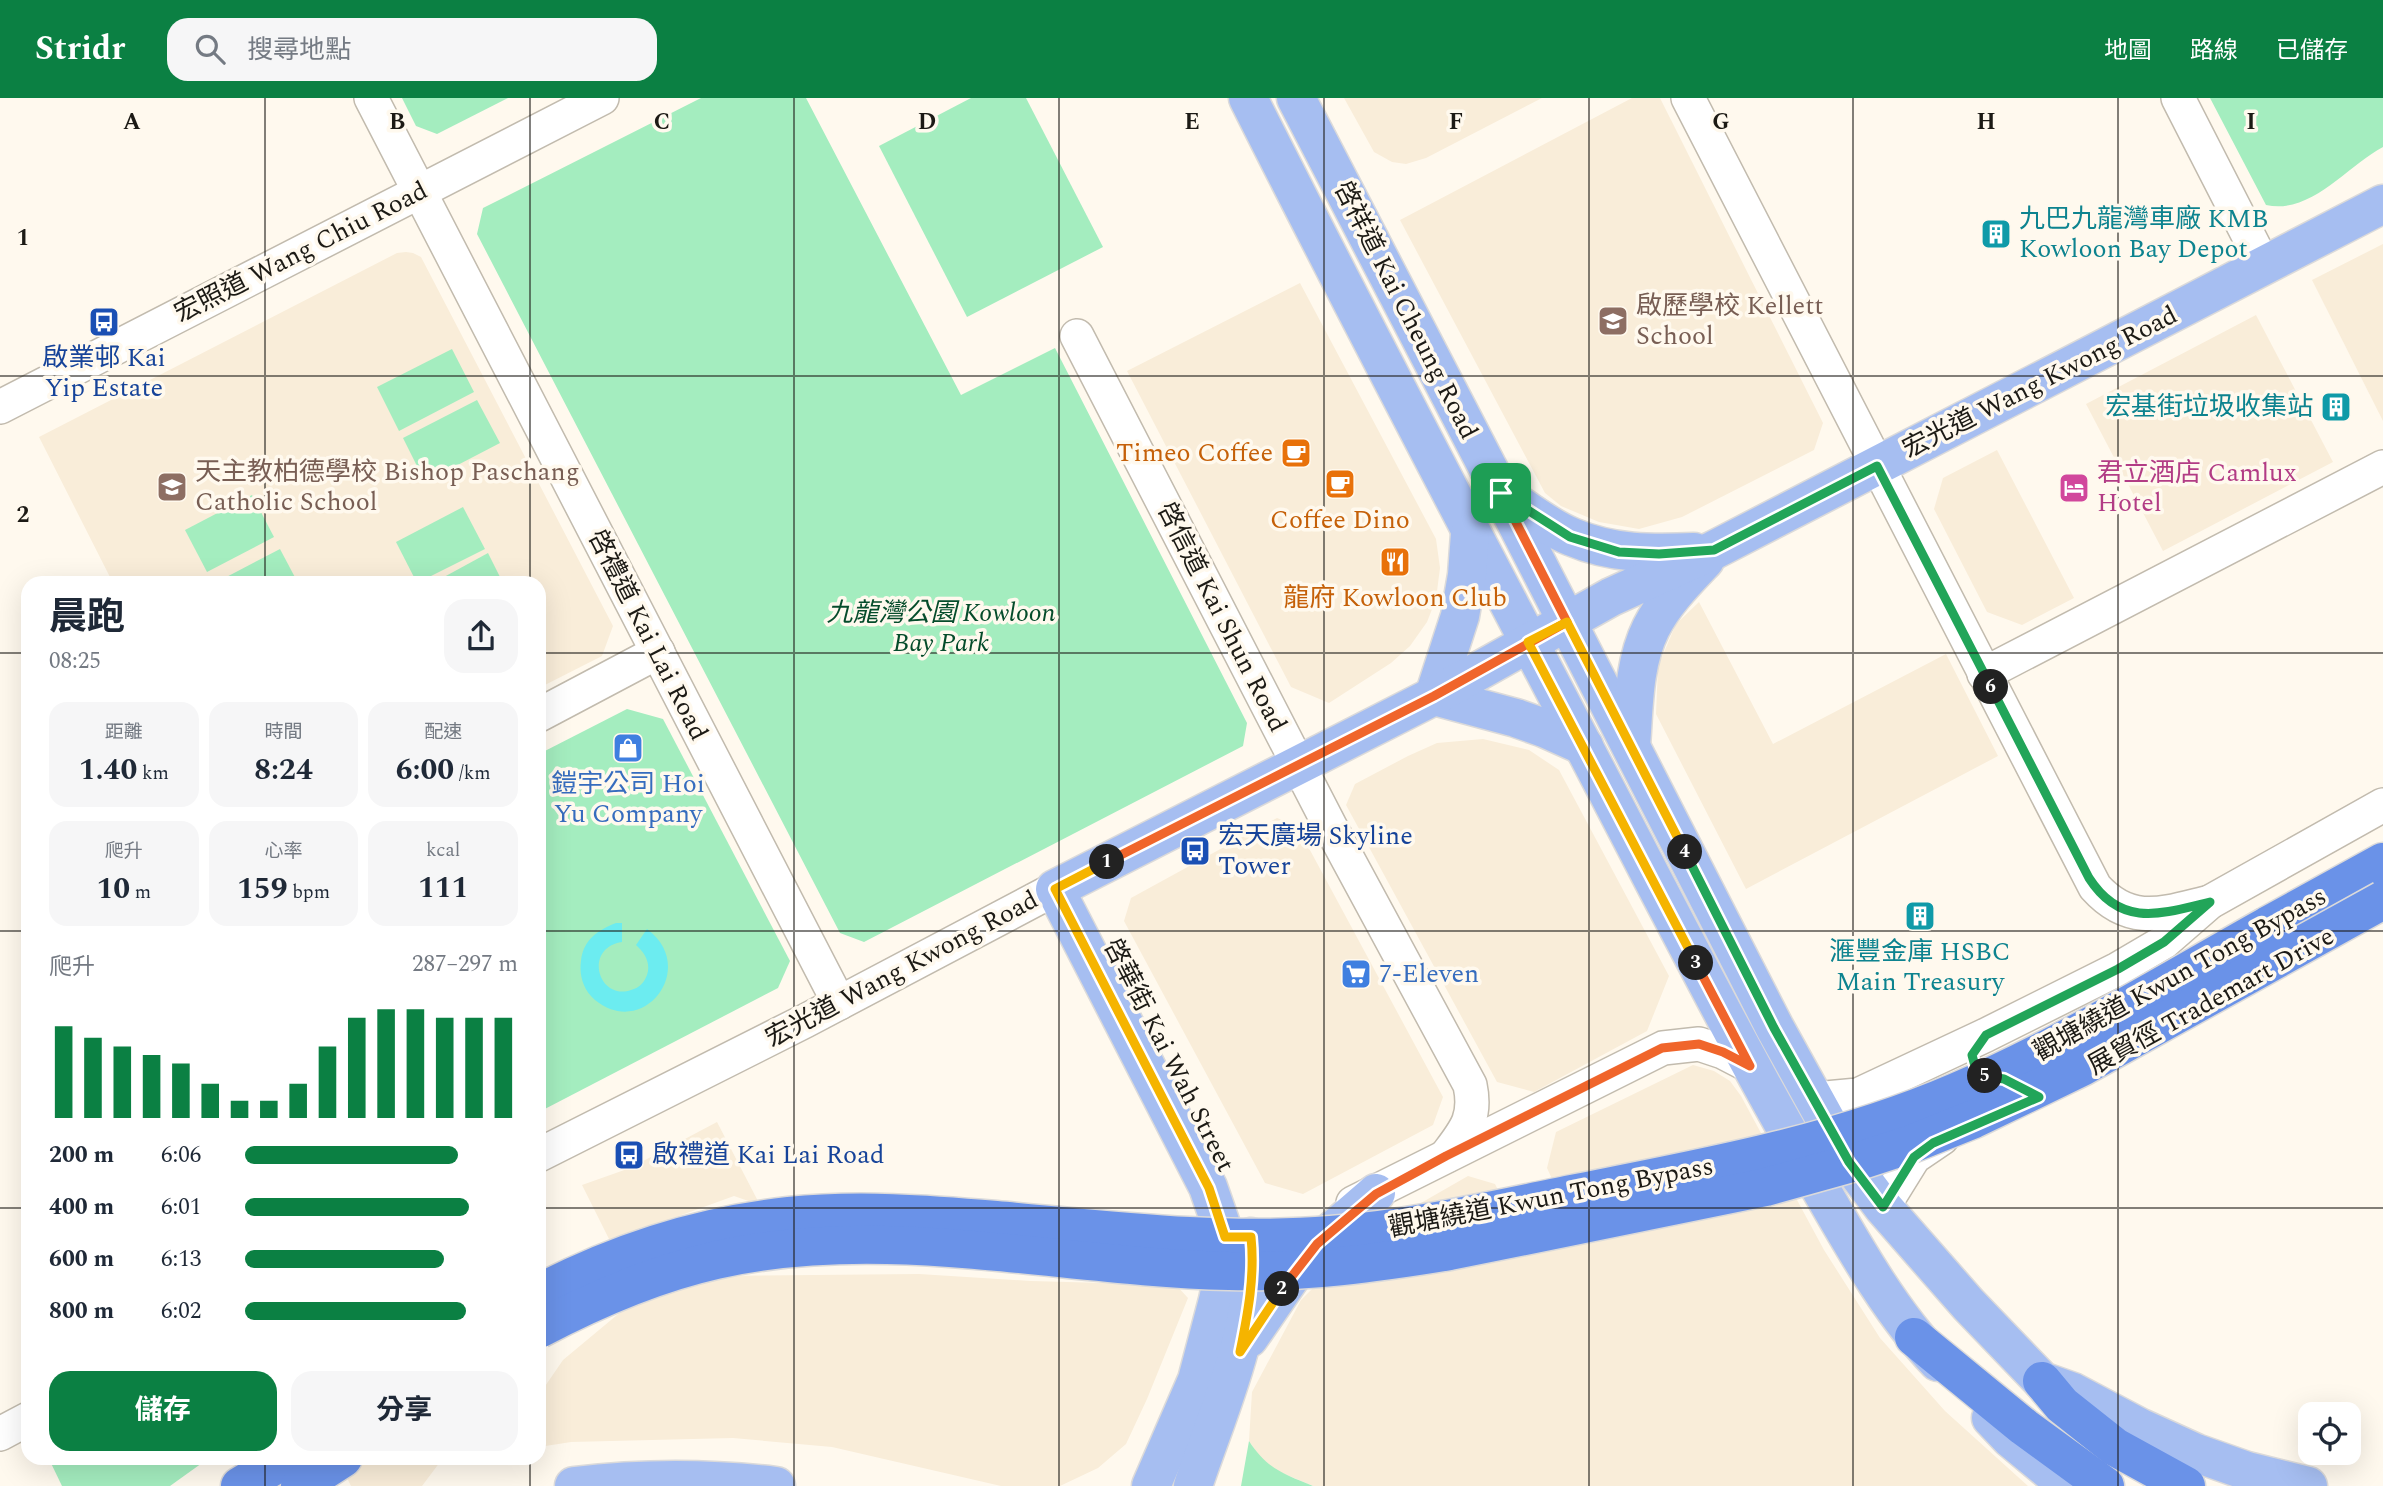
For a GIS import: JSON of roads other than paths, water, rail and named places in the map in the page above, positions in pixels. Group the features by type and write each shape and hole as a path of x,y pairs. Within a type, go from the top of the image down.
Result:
{"highway":[{"name":"觀塘繞道 Kwun Tong Bypass","path":"546,1290 609,1261 651,1246 724,1226 788,1216 864,1213 926,1215 1221,1238 1333,1235 1430,1222 1756,1157 1839,1135 1921,1107 2005,1070 2095,1023 2383,862"},
{"name":"觀塘繞道 Kwun Tong Bypass","path":"546,1325 661,1275 719,1260 776,1251 848,1245 884,1246 1196,1270 1289,1271 1398,1260 1450,1251 1766,1187 1870,1158 1974,1119 2081,1067 2383,900"},
{"path":"1914,1336 2024,1427 2105,1486"},
{"path":"2042,1381 2062,1405 2115,1447 2187,1483"},
{"path":"240,1486 275,1465"},
{"path":"300,1486 332,1465"}],"main road":[{"name":"啓祥道 Kai Cheung Road","path":"1248,98 1470,534 1750,1066 1845,1231 1914,1336 2010,1438 2068,1486"},
{"name":"啓祥道 Kai Cheung Road","path":"1296,98 1774,1028 1849,1162 1883,1207 1968,1304 2042,1381 2073,1392 2196,1453 2247,1471 2308,1486"},
{"name":"宏光道 Wang Kwong Road","path":"1066,883 1434,696 1626,589 1714,550 2383,204"},
{"path":"1501,493 1570,537 1619,552 1659,554 1714,550"},
{"path":"1470,534 1460,617 1434,696 1516,718 1584,747"},
{"path":"1631,746 1638,668 1650,629 1674,593 1714,550"},
{"name":"啓華街 Kai Wah Street","path":"1066,883 1232,1178 1238,1237"},
{"path":"1240,1352 1302,1261 1317,1244 1376,1194"},
{"path":"1193,1486 1240,1352 1251,1295 1254,1265 1238,1237"},
{"path":"1124,1486 1157,1472 1197,1380 1210,1337 1225,1266 1238,1237"},
{"path":"574,1486 646,1479 689,1479 776,1486"}],"street":[{"name":"啓禮道 Kai Lai Road","path":"371,98 839,1003"},
{"name":"宏照道 Wang Chiu Road","path":"0,407 602,98"},
{"path":"1688,98 2089,878 2104,897 2126,910 2152,915 2210,902"},
{"path":"2178,98 2264,266"},
{"name":"啓信道 Kai Shun Road","path":"1077,336 1298,766 1470,1085 1473,1102 1467,1126 1446,1156"},
{"path":"1984,674 2383,467"},
{"path":"546,711 658,652"},
{"path":"1815,1099 1858,1096 2118,969 2164,942 2210,902 2383,805"},
{"name":"宏光道 Wang Kwong Road","path":"546,1151 839,1003 1066,883"},
{"name":"展貿徑 Trademart Drive","path":"1883,1207 1914,1157 1933,1143 2039,1097 2383,905"},
{"path":"1986,1035 1972,1055 1976,1070 1986,1076 2004,1079 2039,1097"},
{"path":"1238,1237 1290,1228 1376,1194 1662,1048 1699,1044 1723,1052 1750,1066"},
{"path":"0,1434 21,1423"}],"water":[{"path":"622,923 622,942 610,946 602,954 599,963 603,981 610,988 631,990 644,980 648,962 636,945 647,929 662,945 668,962 666,979 659,994 647,1005 631,1011 613,1010 595,1000 587,992 581,977 582,954 588,942 603,929"}],"place":[{"name":"九巴九龍灣車廠 KMB Kowloon Bay Depot","path":"1996,234"},
{"name":"啟歷學校 Kellett School","path":"1613,321"},
{"name":"啟業邨 Kai Yip Estate","path":"104,322"},
{"name":"宏基街垃圾收集站","path":"2336,407"},
{"name":"Timeo Coffee","path":"1296,453"},
{"name":"Coffee Dino","path":"1340,484"},
{"name":"天主教柏德學校 Bishop Paschang Catholic School","path":"172,487"},
{"name":"君立酒店 Camlux Hotel","path":"2074,488"},
{"name":"龍府 Kowloon Club","path":"1395,562"},
{"name":"鎧宇公司 Hoi Yu Company","path":"628,748"},
{"name":"宏天廣場 Skyline Tower","path":"1195,851"},
{"name":"滙豐金庫 HSBC Main Treasury","path":"1920,916"},
{"name":"7-Eleven","path":"1356,974"},
{"name":"啟禮道 Kai Lai Road","path":"629,1155"}],"park label":[{"name":"九龍灣公園 Kowloon Bay Park","path":"941,628"}]}
